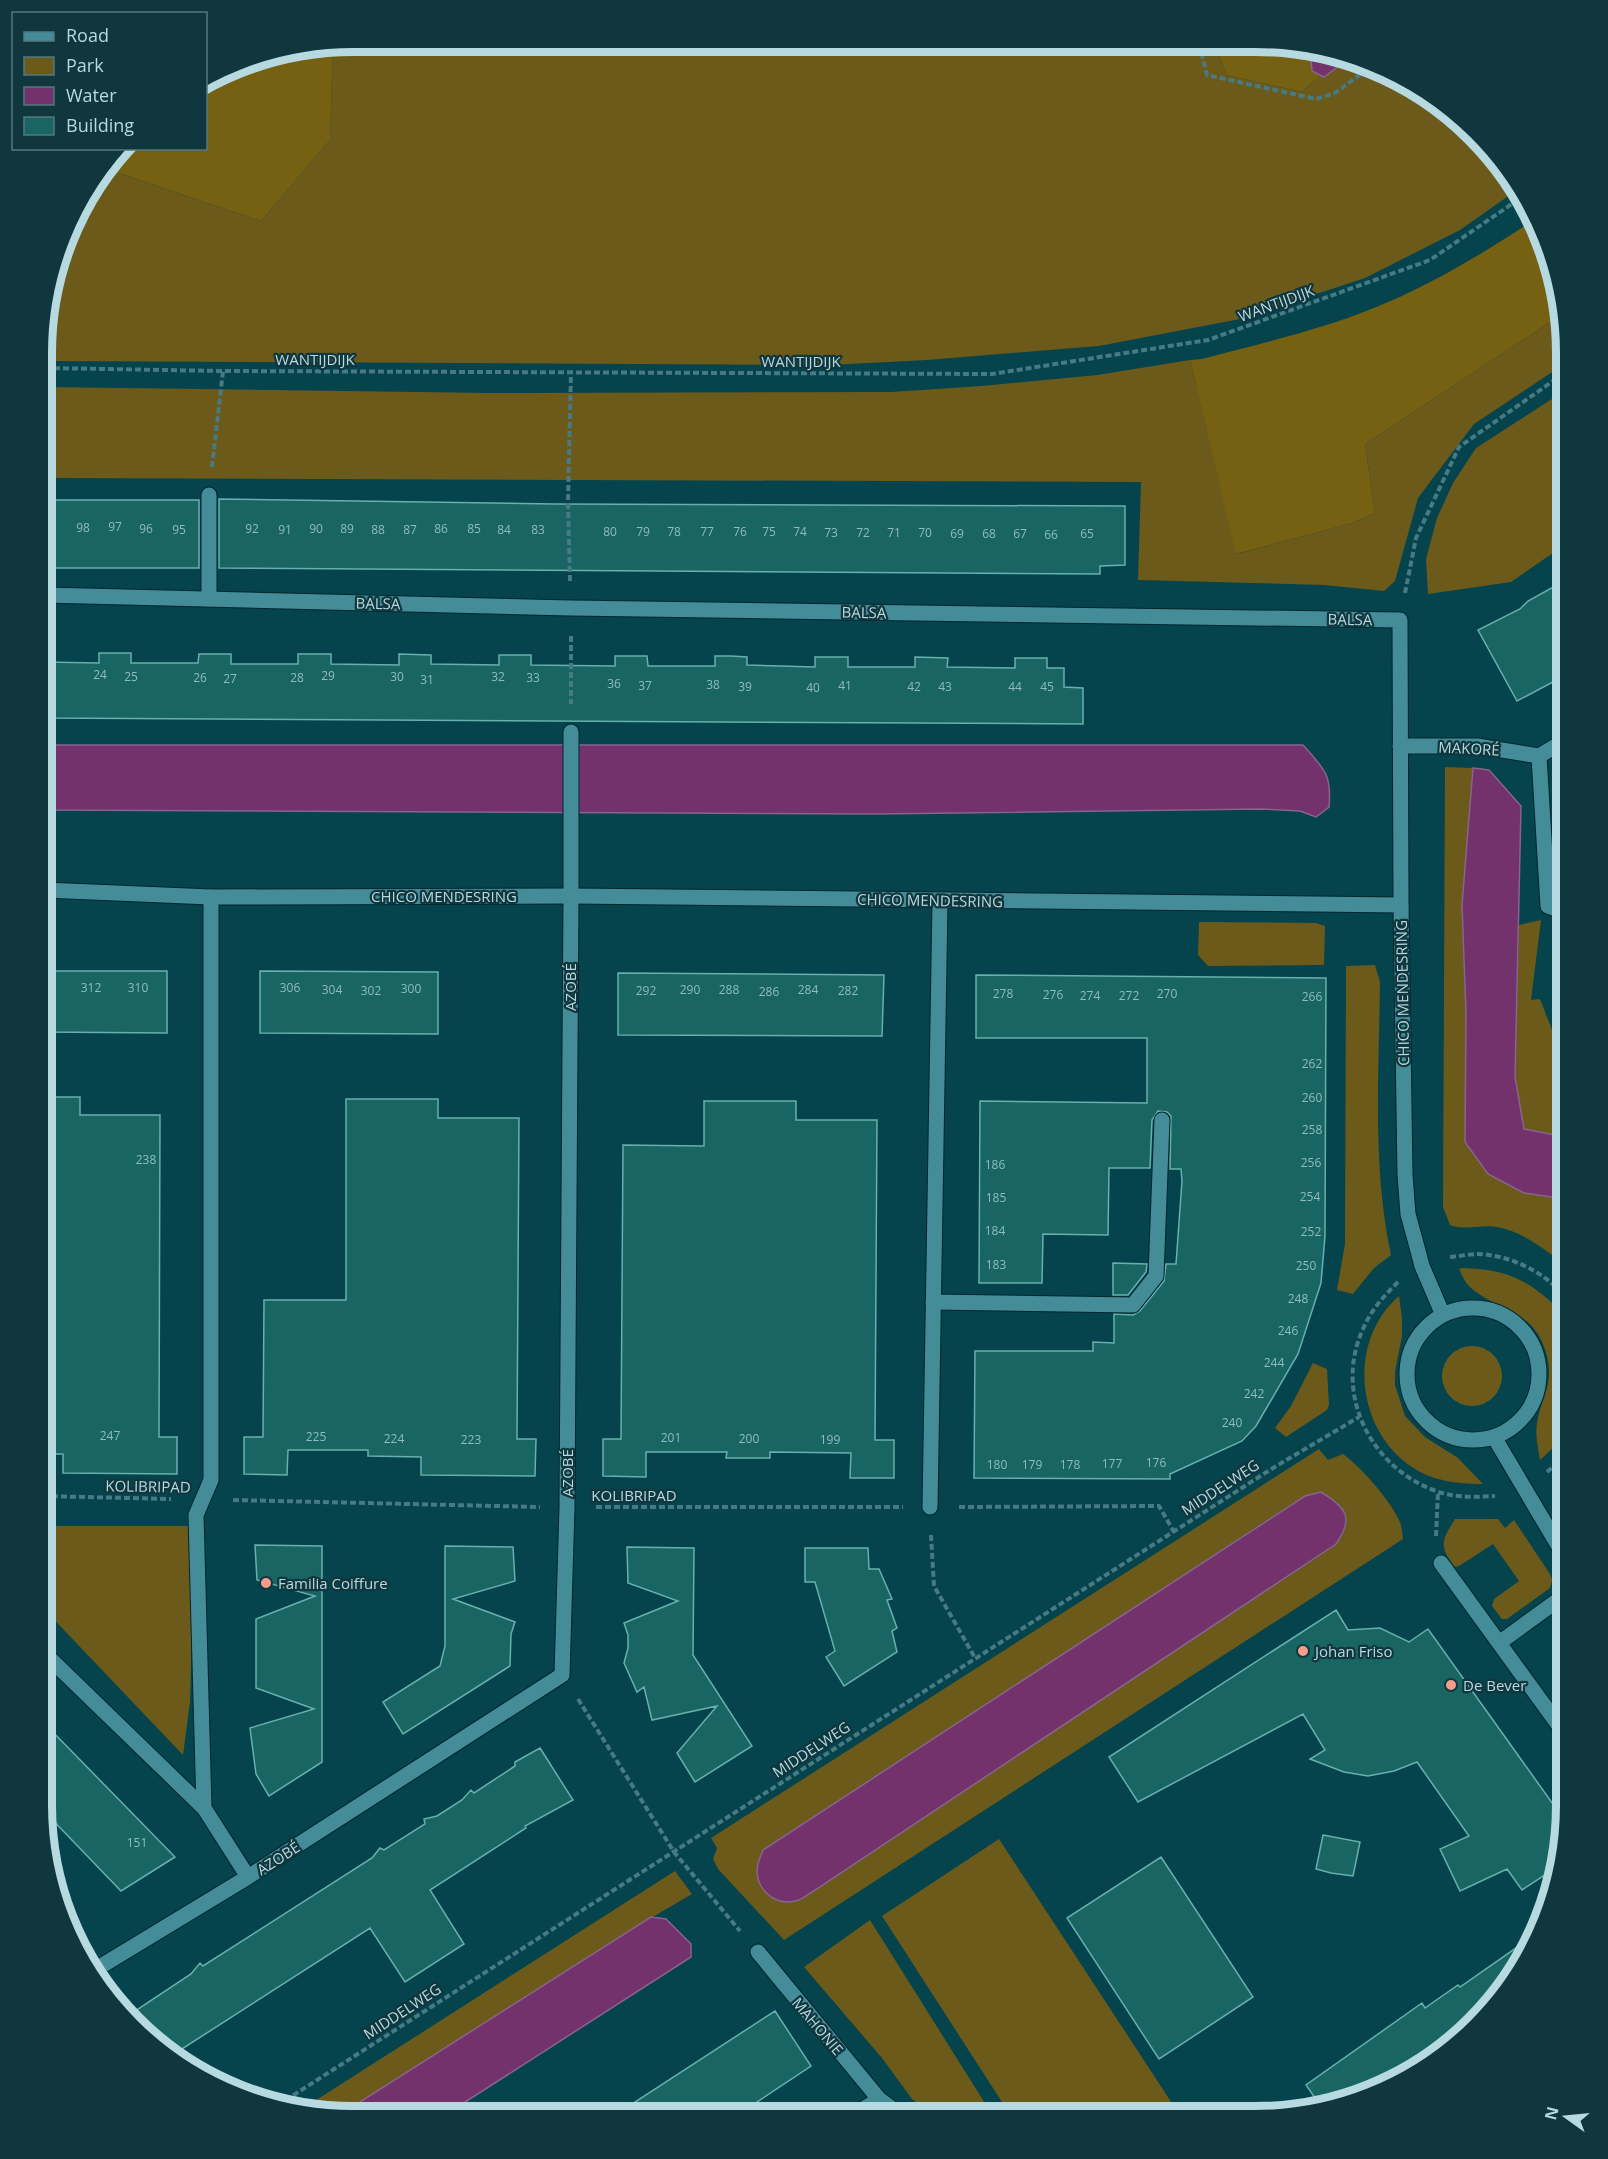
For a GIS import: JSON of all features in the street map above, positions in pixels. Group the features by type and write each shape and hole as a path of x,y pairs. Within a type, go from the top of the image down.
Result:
{"street":[{"path":"209,495 209,599"},
{"name":"BALSA","path":"52,595 571,608 1400,620"},
{"path":"1400,620 1401,905"},
{"name":"AZOBÉ","path":"100,1967 248,1877 562,1675 567,1507 571,732"},
{"name":"MAKORÉ","path":"1400,746 1477,746 1539,756"},
{"path":"1556,746 1539,756 1548,906 1556,909"},
{"name":"CHICO MENDESRING","path":"52,890 211,897 571,896 1401,905 1405,1175 1408,1214 1422,1266 1443,1315"},
{"path":"204,1808 196,1515 211,1480 211,897"},
{"path":"930,1507 940,900"},
{"path":"933,1302 1133,1305 1156,1276 1162,1120"},
{"path":"1462,1308 1482,1308 1501,1314 1517,1325 1530,1340 1538,1358 1539,1378 1535,1398 1525,1415 1511,1428 1494,1437 1472,1440 1450,1436 1431,1426 1417,1409 1409,1389 1407,1367 1413,1346 1426,1328 1443,1315 1462,1308"},
{"path":"1494,1437 1556,1542"},
{"path":"1441,1563 1556,1722"},
{"path":"1499,1643 1556,1602"},
{"name":"AZOBÉ","path":"52,1661 204,1808 248,1877"},
{"name":"MAHONIE","path":"758,1952 879,2099 888,2106"},
{"path":"868,2106 879,2099"}],"path":[{"path":"1201,52 1207,75 1316,99 1335,93 1363,72"},
{"name":"WANTIJDIJK","path":"52,368 223,371 992,374 1208,340 1430,260 1514,202"},
{"path":"209,495 223,371"},
{"path":"568,503 571,371"},
{"path":"1400,620 1416,537 1460,447 1556,379"},
{"path":"1556,1286 1534,1270 1507,1259 1479,1254 1450,1257 1422,1266 1398,1282 1377,1303 1362,1329 1354,1358 1353,1388 1359,1417 1372,1442 1390,1464 1412,1481 1438,1492 1466,1497 1495,1496 1522,1487 1546,1474 1556,1465"},
{"name":"MIDDELWEG","path":"287,2099 1272,1468 1359,1417"},
{"path":"1438,1492 1436,1547 1441,1563"},
{"name":"KOLIBRIPAD","path":"52,1496 567,1507 1159,1506 1174,1532"},
{"path":"930,1507 934,1586 975,1658"},
{"path":"562,1675 674,1852 758,1952"}],"green space":[{"path":"1218,52 1226,75 1302,92 1321,75 1324,77 1340,65 1370,75 1422,103 1453,127 1481,155 1510,195 1460,230 1365,278 1240,319 1099,346 927,360 830,365 52,361 58,294 68,256 93,203 114,171 261,221 330,140 333,53"},
{"path":"1554,320 1556,370 1474,424 1418,498 1395,581 1384,591 1324,585 1138,580 1141,482 52,478 52,387 490,393 891,392 1097,375 1190,360 1237,554 1352,523 1375,513 1365,444"},
{"path":"1556,396 1556,551 1511,582 1428,594 1426,559 1437,518 1453,483 1476,448"},
{"path":"1445,767 1473,768 1462,905 1466,1012 1465,1142 1556,1196 1556,1254 1552,1255 1526,1238 1505,1229 1491,1226 1456,1227 1450,1225 1443,1207"},
{"path":"1541,920 1531,1000 1540,999 1556,1040 1556,1135 1524,1129 1515,1077 1519,925"},
{"path":"1199,922 1316,923 1325,926 1324,965 1208,966 1198,955"},
{"path":"1375,965 1380,982 1379,1154 1381,1188 1391,1255 1374,1268 1353,1294 1337,1290 1345,1244 1346,966"},
{"path":"1459,1269 1499,1272 1520,1280 1540,1292 1556,1308 1556,1443 1540,1460 1536,1428 1549,1375 1547,1356 1542,1341 1526,1320 1471,1288"},
{"path":"1399,1296 1402,1336 1395,1372 1395,1385 1405,1416 1425,1437 1458,1458 1483,1484 1444,1481 1426,1475 1409,1465 1391,1448 1377,1428 1369,1406 1365,1382 1366,1359 1371,1335 1383,1314"},
{"path":"1466,1346 1478,1346 1494,1354 1500,1364 1502,1376 1500,1388 1494,1398 1478,1406 1466,1406 1450,1398 1442,1382 1442,1370 1450,1354"},
{"path":"1313,1363 1327,1369 1329,1405 1327,1410 1286,1437 1275,1428 1291,1406"},
{"path":"1319,1449 1328,1460 1343,1454 1350,1460 1382,1494 1400,1522 1403,1539 784,1940 718,1869 713,1859 717,1848 711,1838","holes":["1304,1496 1337,1502 1346,1523 1336,1544 799,1900 787,1902 779,1900 772,1897 761,1886 757,1871 763,1850"]},
{"path":"1455,1519 1498,1519 1505,1528 1514,1520 1550,1574 1552,1580 1550,1588 1507,1619 1502,1619 1492,1606 1494,1599 1519,1581 1493,1544 1455,1567 1446,1554 1444,1543 1447,1532"},
{"path":"52,1526 195,1526 190,1702 183,1755 52,1617"},
{"path":"999,1839 1174,2106 1005,2106 882,1916"},
{"path":"675,1871 692,1894 354,2106 311,2104"},
{"path":"870,1920 987,2106 921,2106 912,2099 882,2058 804,1967"}],"shaded area":[{"path":"1218,52 1275,53 1311,58 1312,71 1321,75 1302,92 1226,75"},
{"path":"333,53 330,140 261,221 114,171 132,150 207,150 207,91 256,68 294,58"},
{"path":"1526,225 1540,256 1550,294 1554,320 1365,444 1375,513 1352,523 1236,554 1190,360 1202,359 1289,336 1374,308 1457,268"}],"water":[{"path":"1311,58 1340,65 1324,77 1312,71"},
{"path":"52,745 1303,745 1325,773 1330,796 1329,807 1316,817 1300,811 1261,809 876,814 52,810"},
{"path":"1473,768 1489,770 1521,806 1515,1077 1524,1129 1556,1135 1556,1198 1524,1193 1488,1174 1465,1142 1466,1012 1462,905"},
{"path":"1321,1492 1337,1503 1345,1514 1345,1527 1336,1544 799,1900 787,1902 779,1900 766,1893 761,1887 757,1872 763,1850 1305,1496"},
{"path":"651,1917 666,1919 691,1944 691,1957 459,2106 354,2106"}],"building":[{"path":"219,499 554,504 1125,506 1125,565 1100,566 1100,574 219,568"},
{"path":"52,500 199,500 199,568 52,568"},
{"path":"1556,586 1556,680 1517,701 1478,630 1520,609 1528,601"},
{"path":"99,653 131,653 131,663 198,663 199,654 231,654 231,664 298,664 298,654 331,654 331,664 399,665 399,654 431,655 431,664 499,665 499,655 531,655 531,665 615,666 615,656 647,656 648,666 715,666 715,656 731,656 747,657 747,665 815,667 815,657 848,657 848,667 915,667 915,657 948,658 947,667 1015,668 1015,658 1047,658 1047,668 1064,668 1064,687 1083,688 1083,724 52,718 52,662 99,663"},
{"path":"52,971 167,971 167,1033 52,1032"},
{"path":"260,971 438,972 438,1034 260,1033"},
{"path":"618,973 884,975 882,1036 618,1035"},
{"path":"976,975 1326,978 1325,1236 1321,1283 1298,1354 1256,1426 1242,1441 1170,1474 1170,1479 974,1478 975,1351 1093,1351 1093,1342 1114,1343 1114,1314 1133,1315 1140,1311 1164,1281 1166,1264 1176,1264 1182,1181 1181,1169 1170,1169 1171,1116 1167,1112 1158,1111 1152,1120 1150,1168 1109,1168 1108,1235 1043,1234 1042,1283 979,1283 980,1101 1147,1103 1147,1038 976,1038"},
{"path":"52,1097 80,1097 80,1115 160,1115 159,1437 177,1437 177,1474 63,1473 63,1454 52,1454"},
{"path":"346,1099 438,1099 438,1118 519,1118 517,1439 536,1439 535,1476 421,1475 421,1457 368,1456 368,1450 288,1450 287,1475 244,1474 244,1437 263,1437 264,1300 346,1300"},
{"path":"704,1101 796,1101 796,1120 877,1120 875,1440 894,1440 894,1478 850,1478 851,1453 770,1452 770,1458 726,1458 727,1452 646,1452 646,1477 603,1476 603,1439 621,1439 623,1145 704,1146"},
{"path":"1113,1263 1147,1264 1146,1272 1128,1295 1113,1295"},
{"path":"255,1545 322,1546 322,1762 269,1796 256,1774 250,1728 314,1709 256,1688 256,1619 315,1596 257,1580"},
{"path":"445,1546 513,1547 515,1581 453,1599 515,1622 511,1634 510,1666 403,1734 383,1702 440,1666 445,1646"},
{"path":"627,1547 694,1548 693,1655 752,1746 695,1782 677,1753 717,1706 652,1720 644,1687 637,1692 624,1663 628,1648 628,1635 624,1623 678,1601 628,1583"},
{"path":"805,1548 868,1548 869,1569 879,1569 892,1599 887,1600 897,1628 892,1631 897,1652 844,1686 826,1657 835,1651 815,1582 805,1582"},
{"path":"1336,1610 1348,1630 1380,1628 1409,1642 1428,1629 1556,1808 1550,1865 1548,1873 1522,1890 1507,1869 1460,1891 1440,1849 1469,1836 1417,1762 1394,1771 1368,1776 1344,1772 1310,1759 1325,1750 1303,1714 1138,1802 1109,1757"},
{"path":"52,1731 175,1857 121,1891 53,1820"},
{"path":"540,1748 573,1800 525,1826 526,1828 430,1890 464,1944 405,1982 370,1928 179,2051 155,2032 134,2011 191,1974 200,1963 203,1966 372,1858 380,1848 384,1850 425,1824 424,1819 437,1816 462,1800 471,1790 474,1793 515,1766 515,1762"},
{"path":"1323,1835 1360,1842 1353,1876 1316,1869"},
{"path":"1161,1857 1253,1997 1159,2059 1067,1918"},
{"path":"1521,1944 1505,1973 1481,2004 1438,2044 1405,2066 1370,2084 1317,2100 1306,2085 1422,2003 1425,2008 1458,1985 1460,1987"},
{"path":"775,2011 811,2066 751,2106 629,2106"}],"place":[{"name":"Familia Coiffure","path":"266,1583"},
{"name":"Johan Friso","path":"1303,1651"},
{"name":"De Bever","path":"1451,1685"}]}
